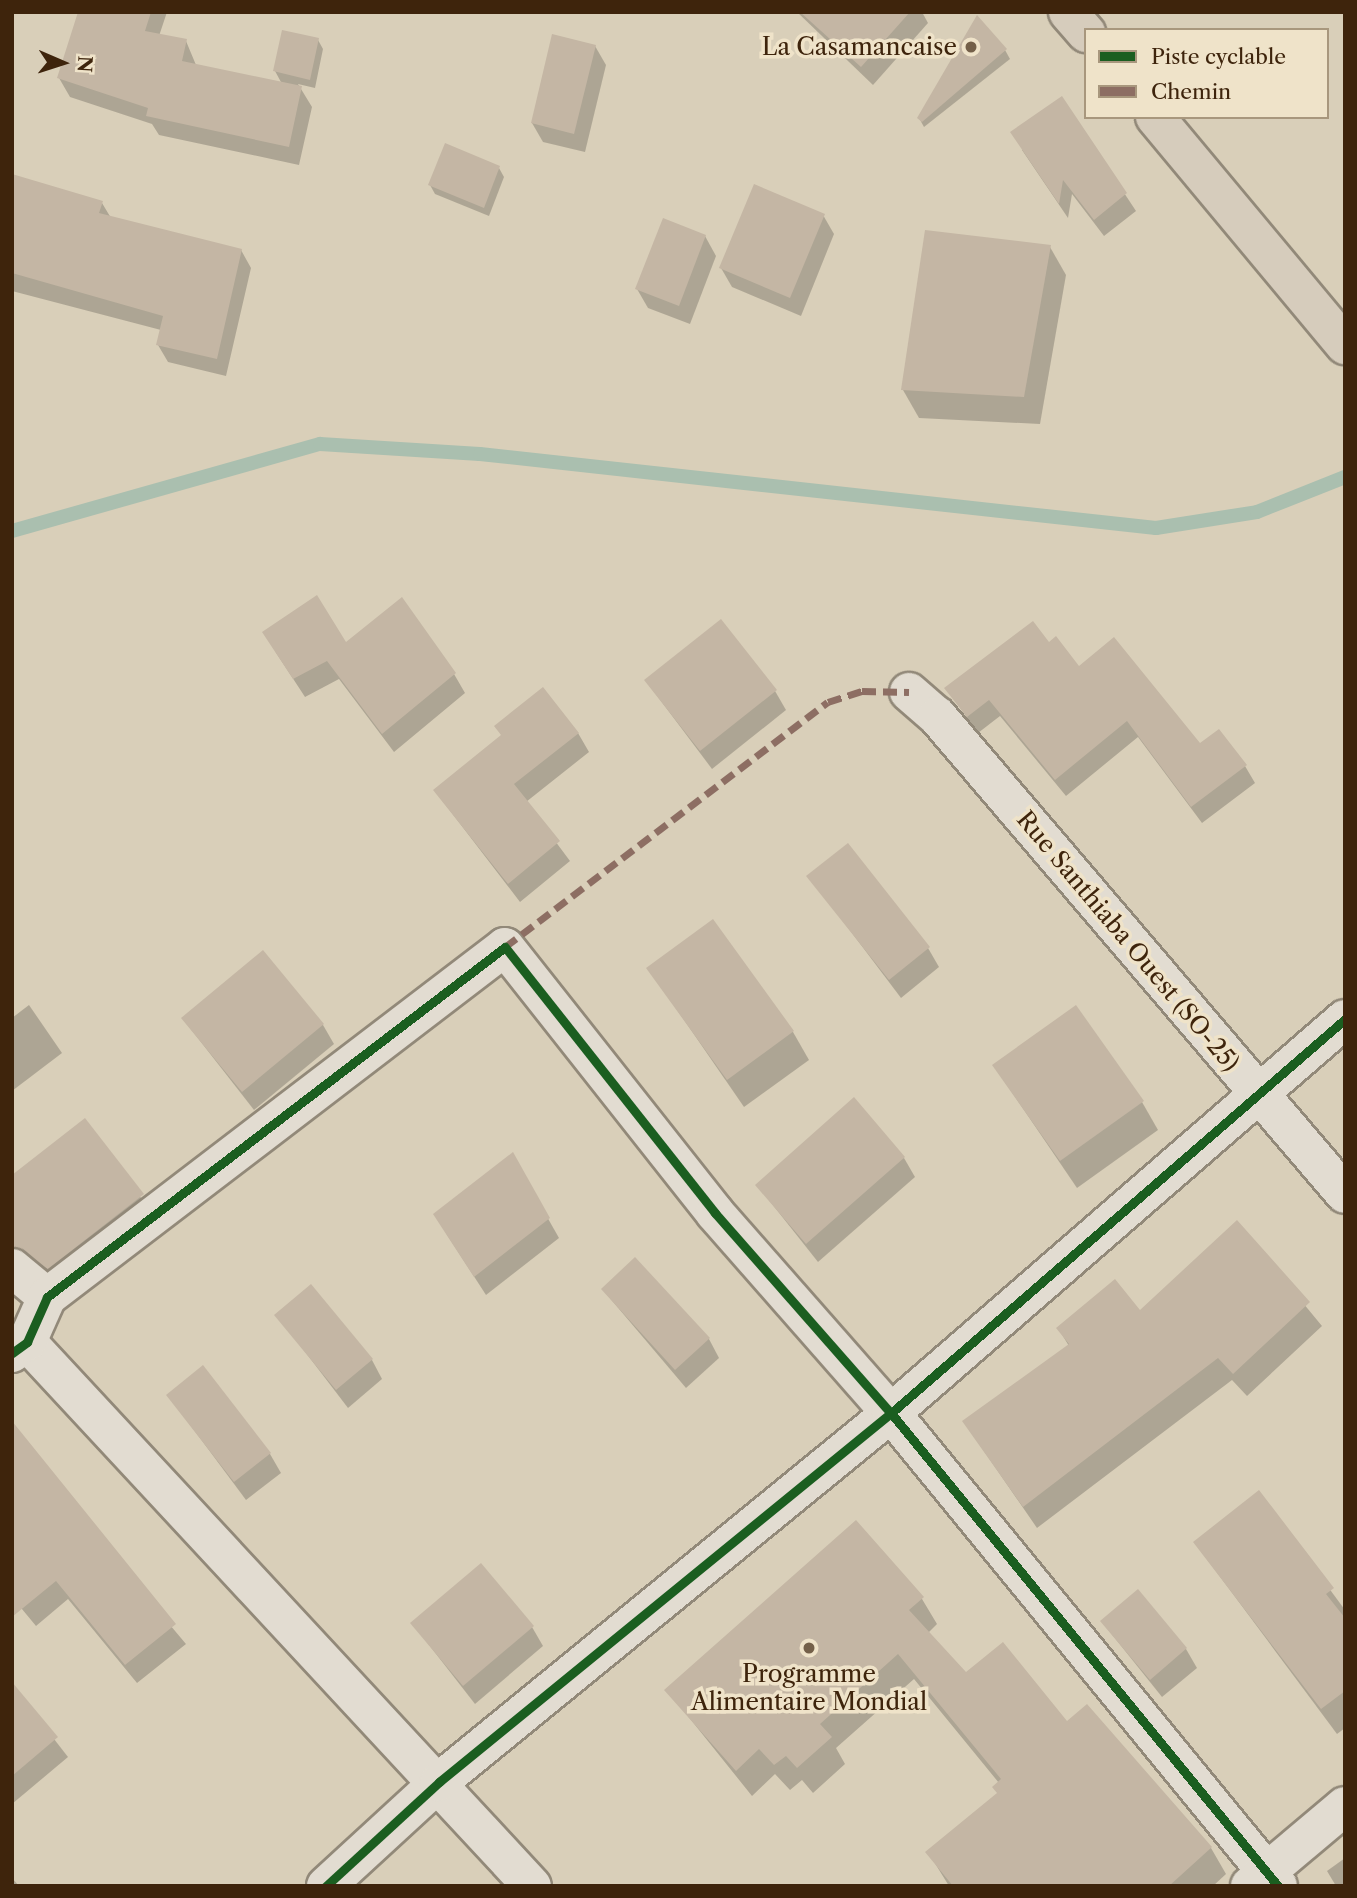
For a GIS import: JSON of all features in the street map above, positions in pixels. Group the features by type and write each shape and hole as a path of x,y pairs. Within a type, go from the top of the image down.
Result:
{"main road":[{"path":"1068,12 1084,31"},
{"path":"1157,119 1345,345"}],"street":[{"name":"Rue Santhiaba Ouest (SO-25)","path":"909,692 937,716 1345,1194"},
{"path":"532,1886 439,1782 19,1347 47,1297 505,947 715,1213 891,1413 1264,1881 1345,1806"},
{"path":"326,1886 439,1782 891,1413 1256,1092 1345,1019"},
{"path":"12,1268 47,1297"}],"building":[{"path":"78,12 151,12 145,31 187,39 182,61 302,86 289,147 146,116 148,108 57,78"},
{"path":"800,12 910,12 861,67"},
{"path":"977,15 1007,49 922,122 917,118"},
{"path":"282,30 319,38 310,80 273,71"},
{"path":"552,34 596,45 574,134 531,123"},
{"path":"1062,96 1127,193 1094,220 1063,180 1059,204 1010,132"},
{"path":"445,143 500,166 484,208 428,185"},
{"path":"12,174 103,201 99,213 242,249 217,359 156,345 163,316 12,273"},
{"path":"754,184 825,214 790,298 719,268"},
{"path":"663,218 706,235 679,306 635,289"},
{"path":"925,230 1051,245 1024,397 901,390"},
{"path":"317,595 346,642 402,597 456,673 382,734 327,661 293,679 262,632"},
{"path":"721,619 777,690 700,751 644,680"},
{"path":"1033,621 1049,642 1056,636 1079,666 1114,637 1200,743 1219,729 1247,765 1191,807 1127,721 1055,780 989,700 967,717 944,688"},
{"path":"543,687 579,733 514,784 560,841 508,884 433,790 501,735 494,726"},
{"path":"848,843 930,947 889,980 806,876"},
{"path":"713,919 794,1031 727,1080 646,968"},
{"path":"263,950 324,1024 242,1092 181,1018"},
{"path":"1076,1005 1144,1101 1060,1161 992,1065"},
{"path":"854,1097 905,1157 806,1244 755,1185"},
{"path":"85,1118 144,1194 48,1269 12,1247 12,1175"},
{"path":"513,1152 550,1218 474,1277 433,1214"},
{"path":"1237,1220 1310,1302 1233,1374 1218,1358 1023,1507 962,1421 1069,1344 1056,1328 1115,1279 1140,1310"},
{"path":"635,1257 710,1338 675,1370 601,1289"},
{"path":"311,1284 373,1359 336,1390 274,1315"},
{"path":"203,1365 271,1453 234,1482 166,1395"},
{"path":"12,1421 176,1624 125,1665 56,1581 12,1617"},
{"path":"1259,1490 1334,1588 1326,1594 1345,1618 1345,1691 1321,1709 1193,1542"},
{"path":"856,1520 924,1597 909,1610 966,1672 1003,1642 1067,1721 1087,1704 1212,1847 1169,1886 953,1886 925,1852 997,1793 992,1787 1001,1779 898,1654 820,1724 832,1737 797,1768 786,1756 774,1765 759,1749 736,1771 664,1690"},
{"path":"481,1563 534,1626 463,1686 410,1623"},
{"path":"1138,1589 1187,1648 1150,1680 1100,1621"},
{"path":"12,1682 58,1737 12,1776"}],"waterway":[{"path":"12,531 320,444 480,454 1156,528 1257,512 1345,477"}],"marked path":[{"path":"505,947 828,702 862,691 909,692"}],"cycle path":[{"path":"12,1353 27,1342 47,1297 505,947 715,1213 891,1413 1278,1886"},
{"path":"326,1886 439,1782 891,1413 1345,1019"}],"place":[{"name":"La Casamancaise","path":"971,47"},
{"name":"Programme Alimentaire Mondial","path":"809,1648"}]}
